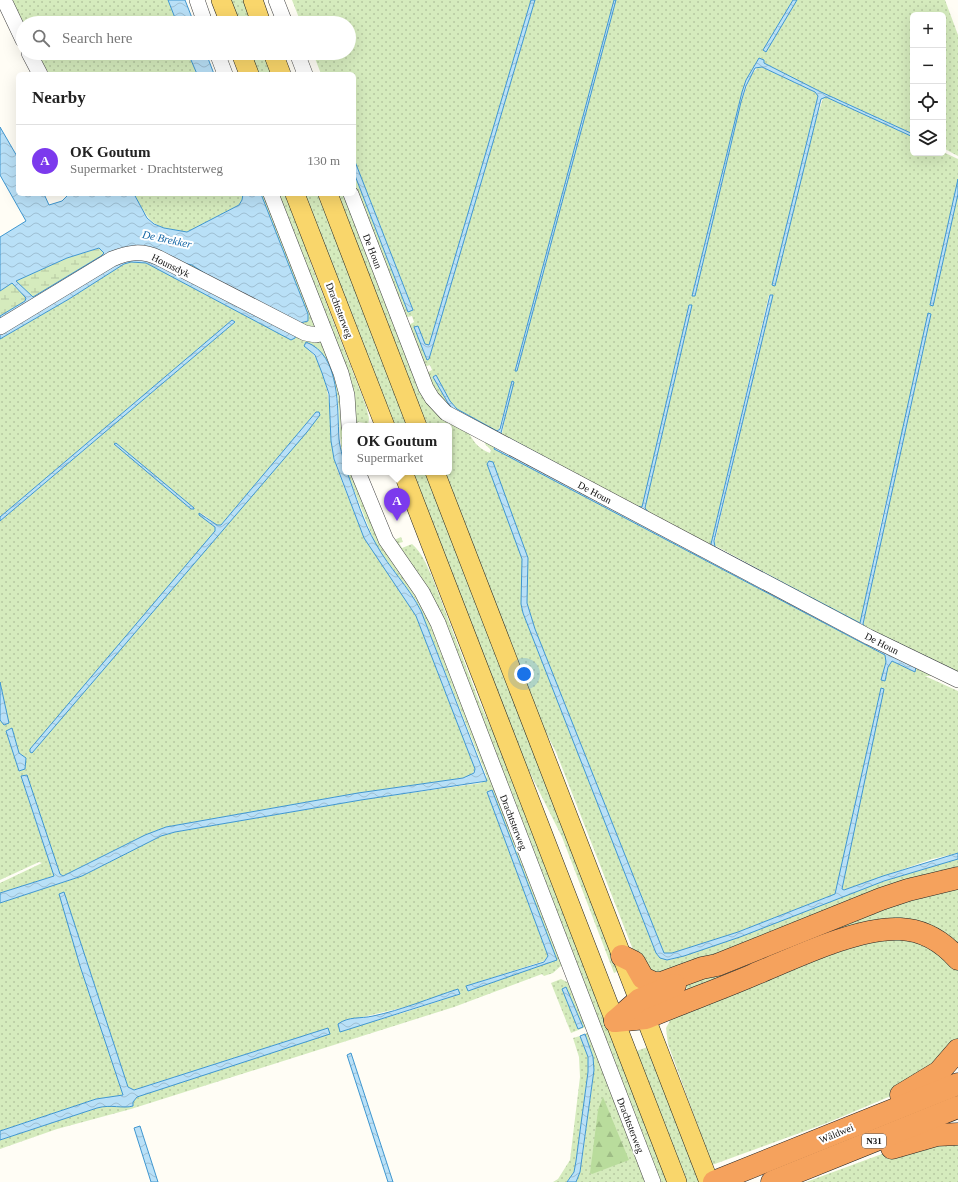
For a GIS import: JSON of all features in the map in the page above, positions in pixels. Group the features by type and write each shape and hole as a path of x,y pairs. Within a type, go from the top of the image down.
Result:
{"highway":[{"path":"642,1009 717,965 880,900 908,890 958,878"},
{"path":"615,1021 642,1009 820,947 881,930 902,929 921,933 942,944 958,959"},
{"path":"622,956 634,962 643,978 654,983 670,981 702,968 717,965"},
{"name":"N31","path":"826,1137 854,1116 920,1084 939,1072 958,1050"},
{"name":"Wâldwei","path":"714,1182 958,1084"},
{"name":"N31","path":"772,1182 958,1107"},
{"name":"N31","path":"795,1182 912,1141 938,1135 958,1134"}],"main road":[{"path":"221,0 227,16"},
{"path":"253,0 259,16"},
{"path":"244,60 248,72"},
{"path":"276,60 280,72"},
{"name":"Drachtsterweg","path":"296,196 384,423"},
{"path":"329,196 416,423"},
{"path":"404,475 677,1182"},
{"path":"436,475 709,1182"}],"street":[{"path":"4,0 16,25"},
{"path":"197,0 203,16"},
{"path":"276,0 282,16"},
{"path":"33,60 39,72"},
{"path":"220,60 224,72"},
{"path":"300,60 304,72"},
{"path":"272,196 345,384 349,423"},
{"name":"De Houn","path":"352,196 426,388 432,398 446,413 827,615 958,680"},
{"name":"Hounsdyk","path":"0,327 112,259 138,252 159,258 305,334 316,335 325,333"},
{"name":"Drachtsterweg","path":"359,475 386,540 422,592 438,623 653,1182"}],"green space":[{"path":"7,0 168,0 174,16 18,16"},
{"path":"227,0 247,0 253,16 233,16"},
{"path":"292,0 531,0 429,345 425,344 418,326 429,359 535,0 614,0 515,370 517,371 616,0 793,0 763,50 766,52 797,0 945,0 958,35 958,156 946,150 946,12 910,12 910,133 821,92 763,63 763,60 759,58 746,80 742,92 692,295 695,296 741,102 751,75 758,67 762,67 815,92 818,96 772,285 775,285 809,142 823,98 826,96 910,136 910,156 946,156 946,153 958,159 958,179 930,305 933,305 958,194 958,672 863,626 931,314 880,527 861,620 860,623 858,623 714,545 772,295 769,295 711,544 708,545 646,511 645,508 692,305 689,305 642,508 467,418 502,434 512,382 499,429 497,431 457,409 450,401 436,375 433,377 454,411 441,404 426,373 432,370 430,365 424,367 409,325 414,322 412,316 403,318 356,196 356,178 408,312 413,310 356,164 356,72 320,72 316,60 356,60 356,16 298,16"},
{"path":"191,60 196,72 48,72 37,61"},
{"path":"250,60 270,60 274,72 254,72"},
{"path":"135,196 243,196 239,205 187,232 159,226 144,212"},
{"path":"262,196 268,196 317,325 315,332 309,332 296,327 160,256 138,250 129,251 114,256 46,299 0,325 0,322 113,254 128,247 139,246 153,250 179,262 192,265 223,285 285,318 300,323 308,321 308,314"},
{"path":"277,196 289,196 311,264 366,406 369,418 368,423 352,423"},
{"path":"303,196 322,196 410,423 390,423"},
{"path":"335,196 349,196 417,373 467,429 479,447 490,453 491,450 485,444 485,441 944,676 925,676 958,691 958,853 932,859 844,890 842,889 883,689 881,688 835,894 738,932 672,953 664,953 535,629 527,603 528,558 491,461 522,559 521,604 523,613 656,953 660,958 670,960 813,906 921,869 958,859 958,869 660,978 637,960 556,752 541,723 442,475 452,475 452,423 422,423","holes":["494,449 916,667 915,672 892,661 888,667 885,681 881,680 886,662 885,655"]},
{"path":"100,248 104,253 101,256 33,297 16,281 67,258"},
{"path":"132,254 321,340 337,374 344,423 342,423 342,450 334,380 326,359 307,349 315,357 321,368 326,383 331,416 334,459 337,469 364,538 416,616 475,769 471,776 463,778 358,793 166,827 145,835 63,876 60,874 26,775 21,777 54,876 0,893 0,883 42,863 39,862 0,880 0,720 2,721 4,700 0,682 0,521 235,322 232,320 0,517 0,339 69,299 124,264 131,262 146,263 294,339","holes":["316,412 320,413 32,753 215,531 215,527 200,512 217,525 221,525","12,729 19,753 26,758 25,769 19,771 6,731"]},
{"path":"12,283 26,298 25,301 0,316 0,291"},
{"path":"348,475 356,475 419,594 563,964 553,973 544,976 542,974 454,1007 131,1109 57,1129 0,1149 0,1140 97,1108 107,1106 133,1106 133,1102 137,1097 328,1028 134,1090 128,1087 64,893 60,894 80,965 123,1095 96,1099 0,1131 0,903 82,876 161,836 175,832 361,800 481,783 487,777 415,599 376,546","holes":["492,790 556,960 468,991 466,986 544,961 548,956 487,792","460,994 406,1012 340,1031 363,1017"]},
{"path":"410,475 430,475 621,970 614,973 562,837 507,727"},
{"path":"401,537 403,542 399,543 402,548 412,544 416,548 427,565 433,579 479,701 525,803 670,1182 656,1182 437,612 390,539 394,540"},
{"path":"958,882 958,953 912,924 689,994 685,984"},
{"path":"914,936 958,968 958,1043 898,1093 827,1123 712,1165 668,1044 666,1028 672,1017 844,944"},
{"path":"561,979 571,984 588,1026 571,1033 551,983"},
{"path":"591,1031 649,1182 576,1182 582,1161 594,1070 593,1057 585,1034"},
{"path":"580,1036 588,1057 588,1072 574,1172 567,1182 553,1182 558,1179 570,1160 580,1077 579,1057 573,1038"},
{"path":"651,1046 704,1182 683,1182 633,1052"},
{"path":"603,1097 629,1160 592,1174 590,1173 598,1110"},
{"path":"958,1137 958,1182 806,1182 901,1147"}],"water":[{"path":"168,0 185,0 191,16 174,16"},
{"path":"531,0 535,0 429,359 427,360 414,327 418,326 425,344 429,345"},
{"path":"614,0 616,0 517,371 515,371"},
{"path":"793,0 797,0 766,52 763,50"},
{"path":"759,58 764,60 764,63 821,92 910,133 910,136 826,97 821,99 775,286 772,285 818,96 815,92 762,67 755,68 746,86 741,102 695,296 692,296 742,92 746,80"},
{"path":"191,60 209,60 213,72 196,72"},
{"name":"De Brekker","path":"0,127 16,155 16,196 45,196 49,205 62,201 67,196 135,196 147,218 154,224 164,228 187,232 239,205 243,196 262,196 308,314 308,321 300,323 223,285 192,265 179,262 139,246 0,322 0,316 25,301 26,298 12,283 0,291 0,237 26,221 0,175","holes":["99,248 104,253 33,297 16,281 67,258"]},
{"path":"356,164 413,310 408,312 356,178"},
{"path":"958,179 958,194 933,306 930,305"},
{"path":"145,258 296,336 295,338 291,340 146,263 131,262 124,264 69,299 0,339 0,332 116,263"},
{"path":"770,295 773,295 714,541 715,547 860,623 928,313 931,314 863,624 865,627 958,672 958,676 854,625 508,440 509,438 636,506 642,507 689,305 692,305 645,508 649,513 708,545 711,544"},
{"path":"232,320 235,322 0,521 0,517"},
{"path":"306,342 317,349 326,358 335,384 339,439 342,456 342,475 348,475 371,536 421,611 487,781 361,800 175,832 161,836 82,876 0,903 0,893 54,876 21,776 27,775 60,874 63,876 145,835 166,827 358,793 463,778 474,773 475,769 416,616 364,538 334,459 331,441 329,394 315,355 304,346"},
{"path":"436,375 450,401 457,409 497,431 500,429 512,381 514,382 502,434 455,412 433,377"},
{"path":"316,412 319,412 320,415 307,432 32,753 30,752 30,749 215,531 215,527 199,515 199,513 217,525 221,525"},
{"path":"116,443 194,509 191,509 114,444"},
{"path":"495,446 916,667 915,672 892,661 888,667 885,681 881,680 886,662 885,655 494,449"},
{"path":"489,461 493,462 528,558 527,603 535,629 664,953 672,953 738,932 835,894 881,688 884,689 842,889 844,890 883,876 958,853 958,859 884,881 740,937 684,956 667,960 660,958 656,953 523,613 521,604 522,559 487,464"},
{"path":"0,682 9,723 4,725 0,720"},
{"path":"12,728 19,753 26,758 25,769 19,771 6,731"},
{"path":"492,790 557,960 468,991 466,986 544,962 548,956 487,792"},
{"path":"64,892 128,1087 134,1090 328,1028 330,1034 137,1097 133,1102 133,1106 107,1106 97,1108 0,1140 0,1131 96,1099 123,1095 80,966 59,894"},
{"path":"566,987 583,1027 578,1029 562,989"},
{"path":"458,989 460,994 340,1032 338,1024 342,1021 384,1013"},
{"path":"585,1034 593,1057 594,1070 580,1172 576,1182 567,1182 574,1172 588,1072 588,1057 580,1036"},
{"path":"351,1053 393,1182 388,1182 347,1055"},
{"path":"140,1126 158,1182 151,1182 134,1128"}],"place":[{"name":"OK Goutum","path":"397,521"}]}
